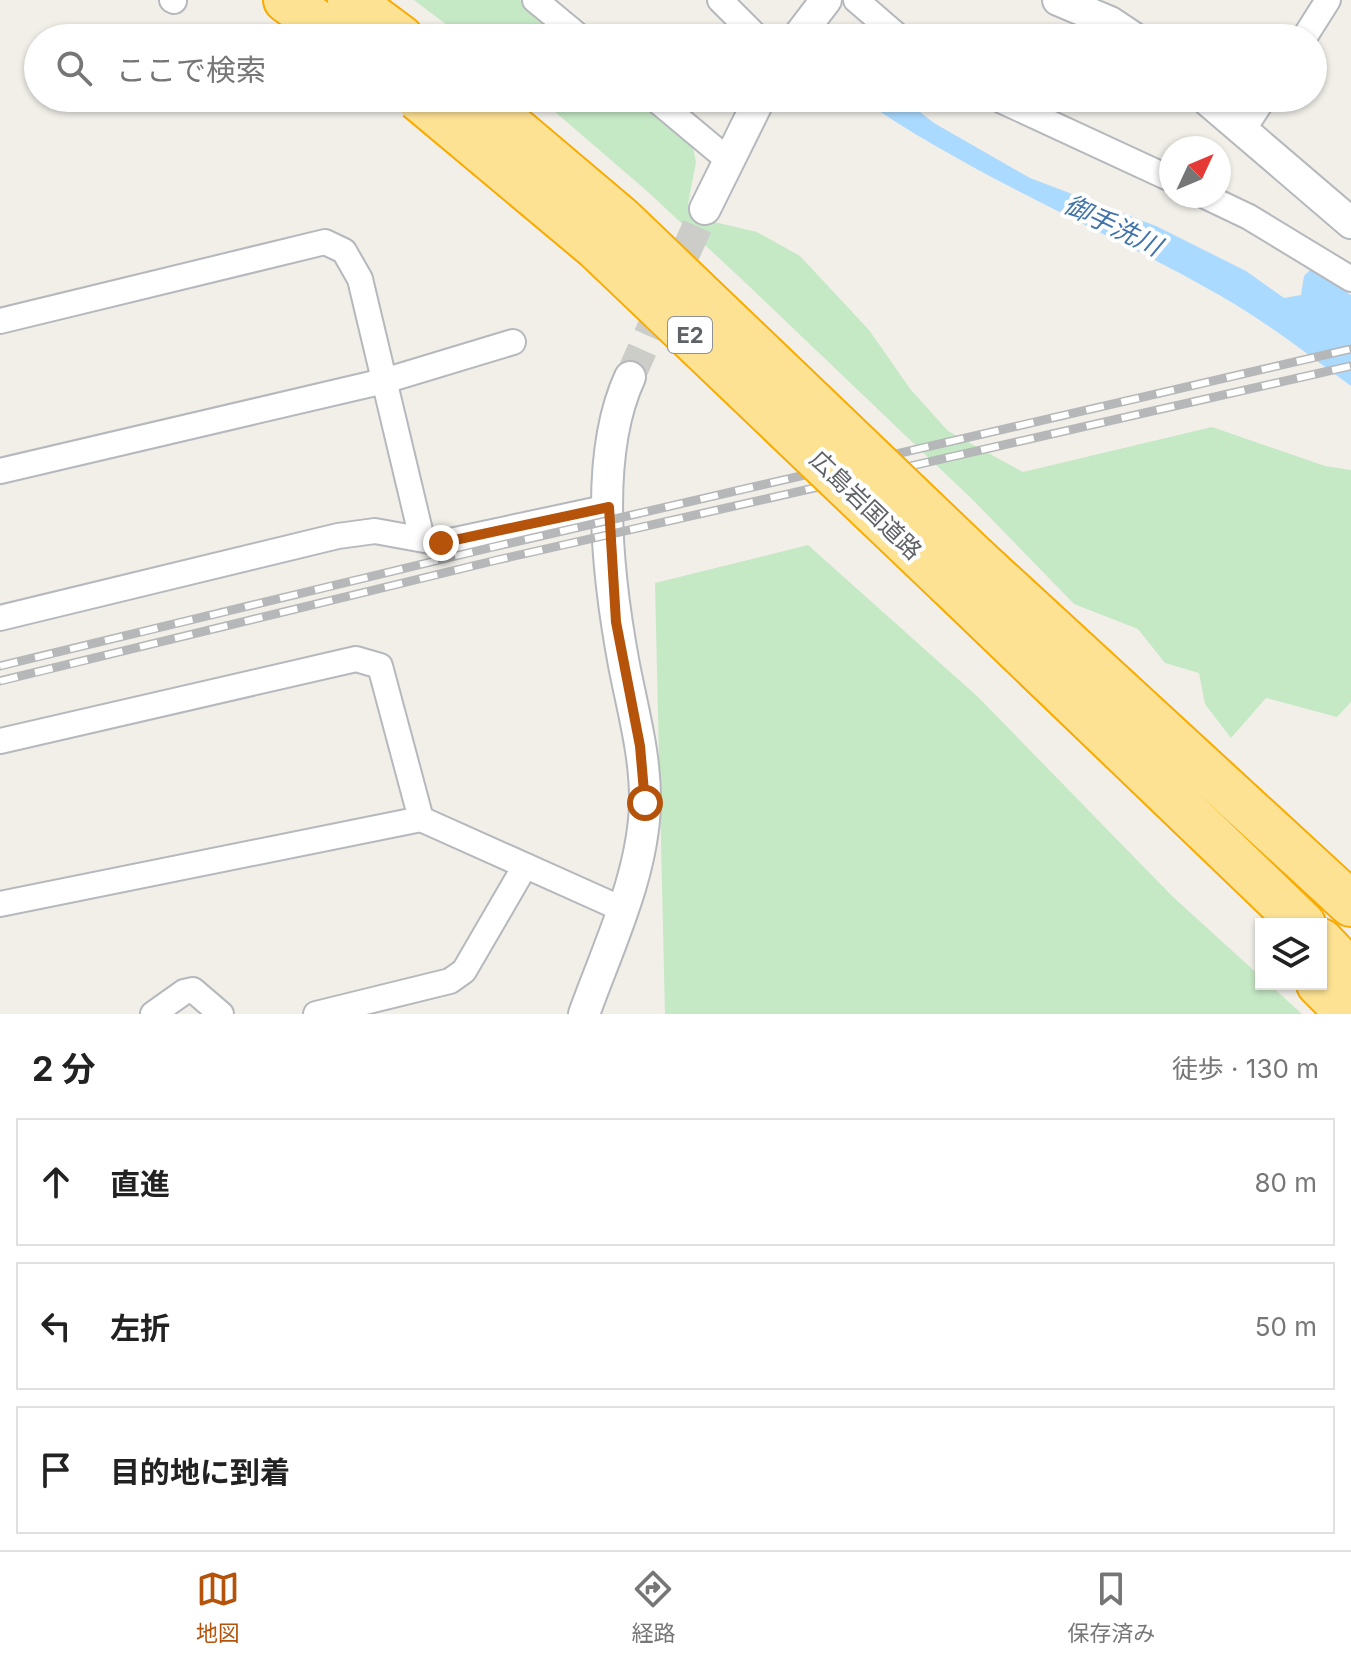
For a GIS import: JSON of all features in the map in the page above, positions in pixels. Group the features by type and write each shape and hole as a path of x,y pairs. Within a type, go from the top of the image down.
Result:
{"highway":[{"path":"286,0 319,24"},
{"path":"350,0 382,24"},
{"name":"広島岩国道路","path":"435,112 596,247 962,571 1351,904"},
{"name":"広島岩国道路","path":"495,112 621,219 962,571 1075,705 1288,918"},
{"path":"1075,705 1122,757 1200,862 1255,919"},
{"name":"広島岩国道路","path":"1327,961 1349,1014"}],"street":[{"path":"535,0 564,24"},
{"path":"720,0 744,24"},
{"path":"808,24 826,0"},
{"path":"856,0 884,24"},
{"path":"1058,0 1113,24"},
{"path":"1313,24 1328,0"},
{"path":"671,112 727,159"},
{"path":"705,209 752,112"},
{"path":"1026,112 1159,173"},
{"path":"1222,112 1351,223"},
{"path":"1243,130 1255,112"},
{"path":"1230,208 1351,279"},
{"path":"0,321 325,242 344,251 360,279 422,539"},
{"path":"0,471 384,381 513,342"},
{"path":"584,1014 622,909 640,846 645,789 616,622 609,507 609,447 615,418 630,377"},
{"path":"0,618 338,536 375,531 441,543 609,507"},
{"path":"0,741 356,659 380,666 421,819"},
{"path":"0,904 421,819 622,909"},
{"path":"316,1014 450,981 464,971 525,866"},
{"path":"153,1014 184,992 193,990 221,1014"}],"green space":[{"path":"414,0 520,0 548,24 446,24"},
{"path":"555,112 651,112 693,148 696,162 688,204 697,218 757,232 800,256 869,330 911,390 948,431 1023,472 1212,427 1325,466 1351,470 1351,702 1337,717 1266,698 1231,738 1205,704 1199,673 1165,663 1138,629 1074,604 974,501 648,192"},
{"path":"808,545 978,697 1172,896 1255,972 1255,990 1276,990 1302,1014 665,1014 655,583"}],"water":[{"name":"御手洗川","path":"882,112 920,112 1030,178 1156,226 1246,271 1284,298 1301,295 1304,276 1311,269 1351,295 1351,386 1221,296 947,153"}],"tunnel":[{"path":"630,377 705,209"}],"railway":[{"path":"0,666 493,547 1351,349"},
{"path":"0,681 497,560 1351,366"}],"route":[{"path":"441,543 609,507 616,622 640,746 645,803"}]}
